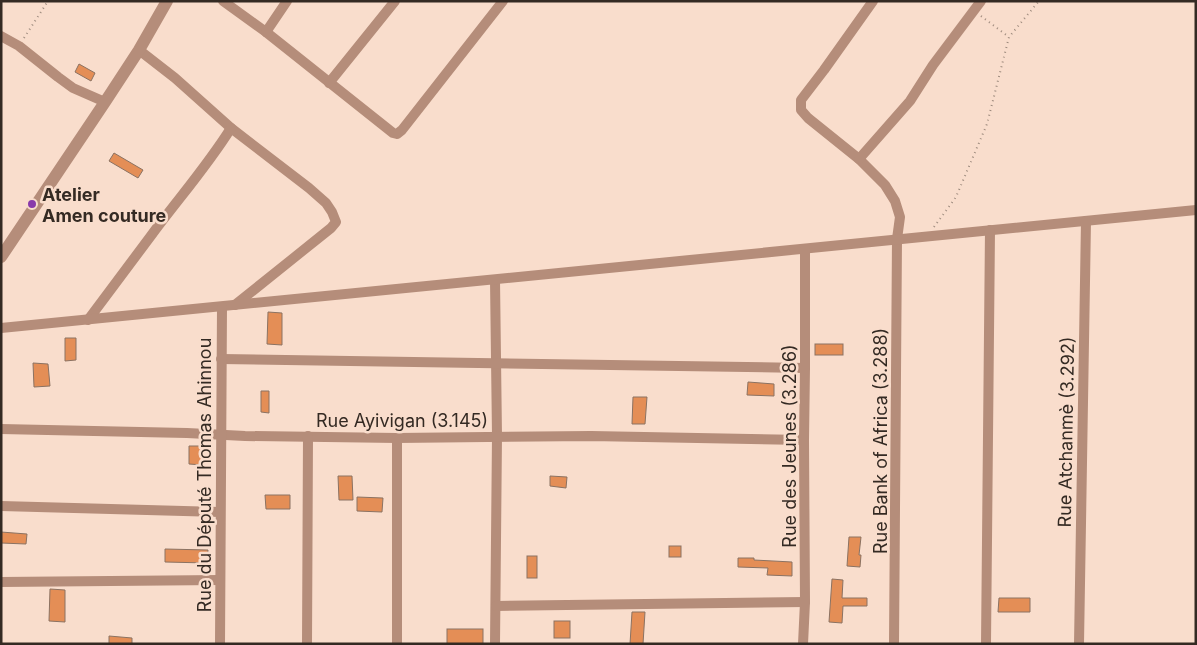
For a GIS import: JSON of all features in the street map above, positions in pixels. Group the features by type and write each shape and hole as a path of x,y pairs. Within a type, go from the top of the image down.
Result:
{"street":[{"path":"1,257 139,50 167,1"},
{"path":"223,1 266,32 393,133 397,134 503,1"},
{"path":"266,32 286,1"},
{"path":"329,83 395,1"},
{"name":"Rue Bank of Africa (3.288)","path":"873,1 824,70 800,100 801,110 808,118 859,158 885,185 895,201 900,217 896,239 894,644"},
{"path":"859,158 910,101 933,65 981,1"},
{"path":"1,36 19,46 36,61 74,88 105,102"},
{"path":"139,50 175,78 231,128 309,188 326,203 336,222 324,234 234,305"},
{"path":"88,320 153,232 200,174 231,128"},
{"path":"1,328 1196,210"},
{"name":"Rue Atchanmè (3.292)","path":"1079,644 1086,221"},
{"path":"986,644 990,230"},
{"name":"Rue des Jeunes (3.286)","path":"803,644 805,602 805,249"},
{"path":"495,280 497,436 495,644"},
{"name":"Rue du Député Thomas Ahinnou","path":"220,644 222,306"},
{"path":"221,359 805,368"},
{"name":"Rue Ayivigan (3.145)","path":"1,429 245,436 397,438 591,436 804,440"},
{"path":"307,644 308,436"},
{"path":"396,644 397,438"},
{"path":"1,506 220,512"},
{"path":"1,582 220,580"},
{"path":"496,606 805,602"}],"path":[{"path":"19,46 48,1"},
{"path":"927,237 956,196 987,124 1009,37 1039,1"},
{"path":"973,10 1009,37"}],"building":[{"path":"79,64 95,73 91,81 75,72"},
{"path":"114,153 143,170 138,178 109,161"},
{"path":"268,312 282,313 282,345 267,344"},
{"path":"65,338 76,338 76,360 65,361"},
{"path":"815,344 843,344 843,355 815,355"},
{"path":"33,363 48,364 50,386 34,387"},
{"path":"748,382 774,384 774,396 747,395"},
{"path":"261,391 269,391 269,413 261,412"},
{"path":"633,397 647,397 645,424 632,424"},
{"path":"189,446 203,446 203,465 189,464"},
{"path":"338,476 352,476 353,500 339,500"},
{"path":"550,476 567,477 566,488 550,486"},
{"path":"265,495 290,495 290,509 266,509"},
{"path":"357,497 383,498 382,512 357,511"},
{"path":"1,532 27,534 26,544 1,543"},
{"path":"849,537 861,537 860,567 847,566"},
{"path":"669,546 681,546 681,557 669,557"},
{"path":"165,549 208,550 207,563 165,562"},
{"path":"527,556 537,556 537,578 527,578"},
{"path":"738,558 792,562 792,576 767,575 768,568 738,567"},
{"path":"832,579 843,580 842,598 867,598 867,606 843,606 842,623 829,622"},
{"path":"50,589 65,590 65,622 49,621"},
{"path":"999,598 1030,598 1030,612 998,612"},
{"path":"632,612 645,612 643,644 630,644"},
{"path":"554,621 570,621 570,638 554,638"},
{"path":"447,629 483,629 483,644 447,644"},
{"path":"109,636 132,638 132,644 109,644"}],"place":[{"name":"Atelier Amen couture","path":"32,204"}]}
